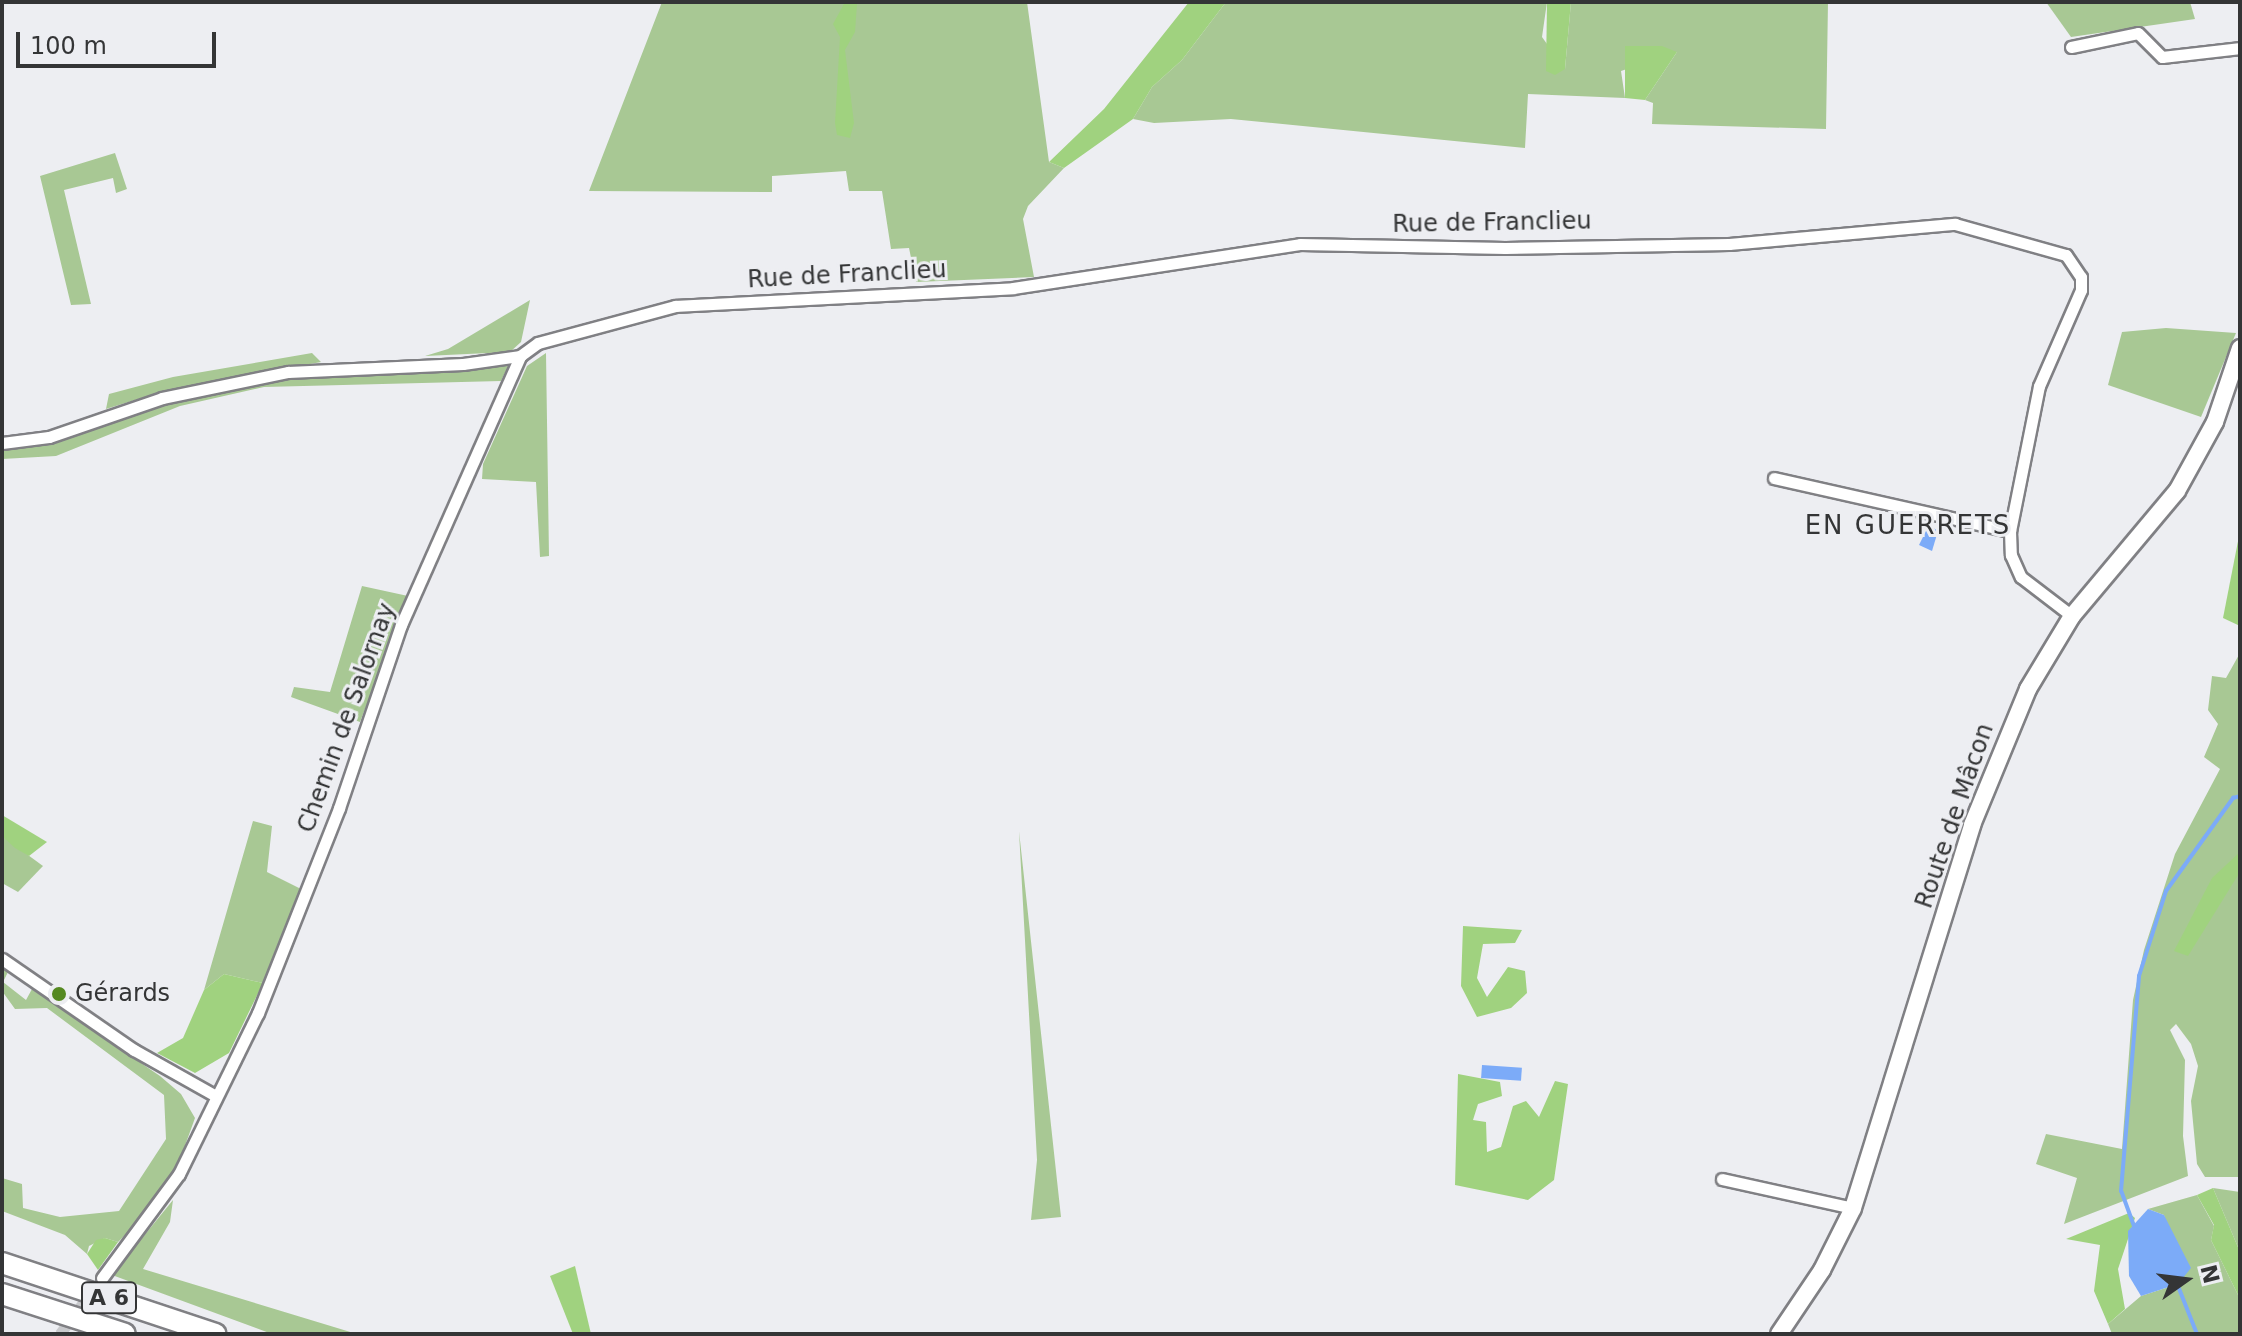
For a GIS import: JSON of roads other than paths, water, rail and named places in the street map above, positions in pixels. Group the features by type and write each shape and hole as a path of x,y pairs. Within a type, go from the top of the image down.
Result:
{"highway":[{"name":"A 6","path":"2,1263 216,1334"},
{"name":"A 6","path":"2,1294 125,1334"}],"street":[{"path":"2071,47 2138,33 2162,57 2240,48"},
{"name":"Rue de Franclieu","path":"520,356 538,343 675,306 1013,288 1300,244 1505,248 1729,244 1955,224 2066,255 2081,277 2039,386 2010,531 2011,555 2021,577 2072,616"},
{"name":"Route de Mâcon","path":"1779,1334 1822,1270 1853,1208 1972,825 2028,689 2072,616 2177,491 2215,422 2240,348"},
{"path":"2,443 49,437 162,398 288,372 463,364 520,356"},
{"name":"Chemin de Salornay","path":"102,1278 179,1174 263,999 339,808 401,625 520,356"},
{"path":"1774,478 2010,531"},
{"path":"2,959 134,1050 216,1096"},
{"path":"1722,1179 1853,1208"}],"water":[{"path":"1929,525 1938,531 1932,551 1919,545"},
{"path":"1482,1065 1522,1068 1521,1081 1481,1078"},
{"path":"2148,1209 2164,1215 2191,1268 2178,1284 2141,1296 2129,1276 2128,1231"}],"waterway":[{"path":"2134,1226 2121,1191 2139,976 2166,891 2233,798 2240,796"},
{"path":"2176,1281 2197,1334"}],"tunnel":[{"path":"60,1334 102,1278"}],"place":[{"name":"Gérards","path":"59,994"}],"district":[{"name":"EN GUERRETS","path":"1908,526"}]}
